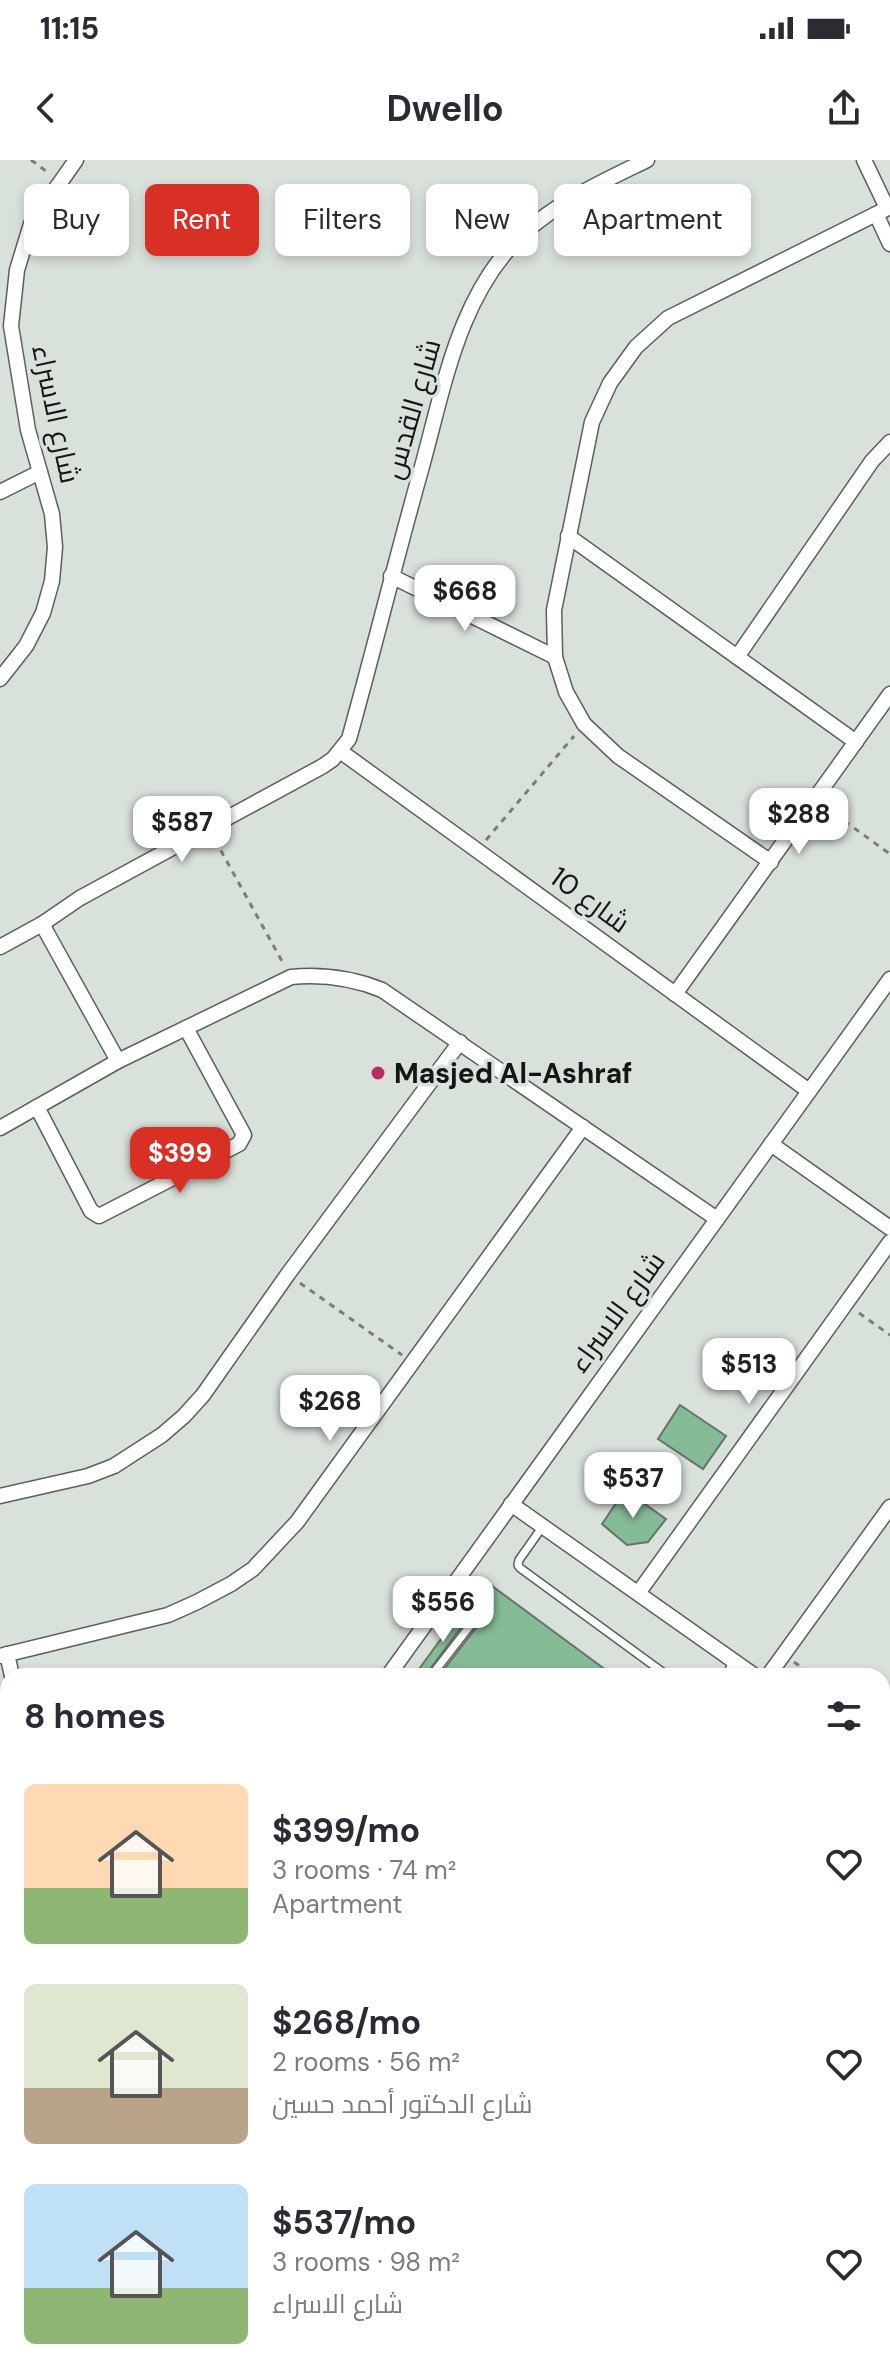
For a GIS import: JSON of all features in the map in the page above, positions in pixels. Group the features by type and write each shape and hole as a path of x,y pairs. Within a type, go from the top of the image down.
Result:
{"street":[{"name":"شارع الاسراء","path":"0,679 26,646 43,613 52,581 55,547 52,514 28,430 11,326 17,270 31,224 76,160"},
{"name":"شارع القدس","path":"340,751 349,739 457,341 473,302 495,266 522,235 555,209 647,160"},
{"path":"864,160 884,210 890,244"},
{"path":"771,862 618,756 584,724 566,692 555,657 554,610 592,422 610,383 636,347 668,318 884,210"},
{"path":"0,266 17,270"},
{"path":"737,657 872,461 890,442"},
{"path":"0,492 40,472"},
{"path":"568,536 856,742"},
{"path":"391,576 555,657"},
{"path":"675,994 890,694"},
{"path":"0,947 80,898 323,766 340,751"},
{"name":"شارع 10","path":"340,751 809,1091"},
{"path":"42,924 118,1061"},
{"path":"0,1128 118,1061 291,977 316,975 360,982 382,990 717,1219"},
{"name":"شارع الاسراء","path":"394,1668 890,979"},
{"path":"37,1107 91,1211 99,1216 239,1144 244,1135 186,1028"},
{"path":"0,1496 88,1476 114,1466 162,1435 184,1416 203,1395 288,1274 460,1042"},
{"path":"3,1655 168,1615 231,1584 253,1569 297,1522 583,1127"},
{"path":"771,1144 890,1228"},
{"path":"639,1592 890,1242"},
{"path":"511,1504 744,1668"},
{"path":"774,1668 890,1507"}],"lane":[{"path":"543,1526 519,1560 520,1568 657,1668"},
{"path":"437,1668 475,1616 472,1605 455,1580"},
{"path":"730,1668 733,1660"}],"path":[{"path":"31,160 60,181"},
{"path":"477,851 584,724"},
{"path":"815,800 890,854"},
{"path":"209,829 291,977"},
{"path":"288,1274 411,1362"},
{"path":"846,1304 890,1335"},
{"path":"784,1654 803,1668"}],"building":[{"path":"680,1405 726,1436 703,1469 658,1439"},
{"path":"625,1490 666,1519 648,1542 627,1545 602,1524"},
{"path":"484,1580 603,1668 445,1668 478,1625 480,1610 474,1594"},
{"path":"465,1606 467,1619 431,1668 420,1668"}],"place":[{"name":"Masjed Al-Ashraf","path":"378,1073"}]}
